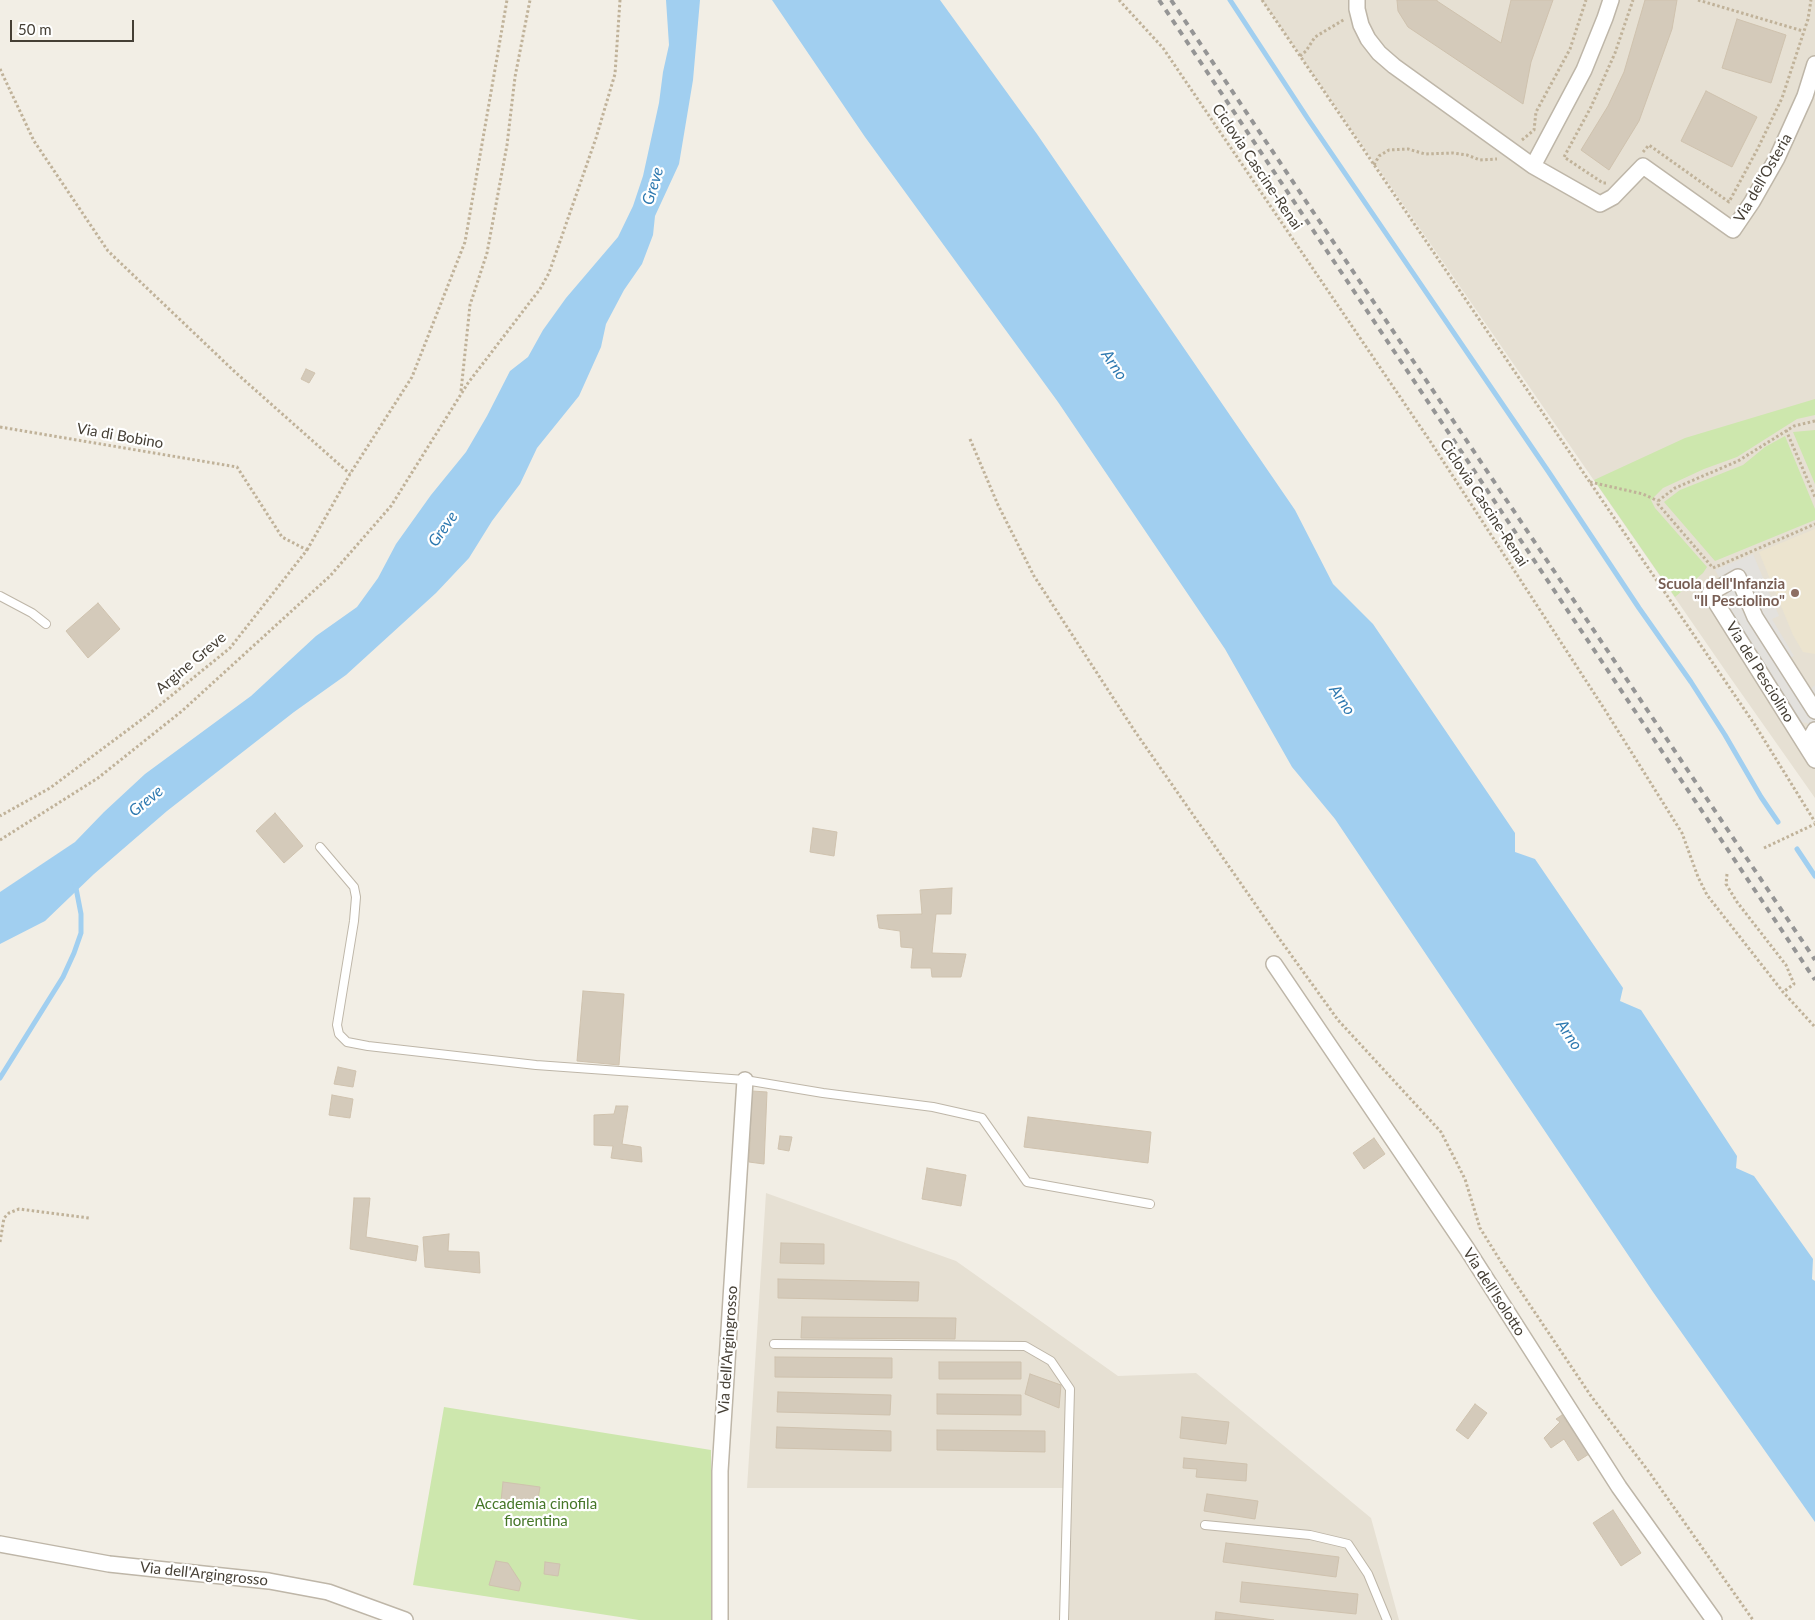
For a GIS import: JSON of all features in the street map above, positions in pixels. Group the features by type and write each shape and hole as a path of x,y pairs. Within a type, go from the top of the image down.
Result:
{"street":[{"path":"1533,166 1584,70 1606,18 1611,0"},
{"name":"Via dell'Osteria","path":"1357,4 1360,25 1379,53 1394,66 1517,147 1533,166 1600,204 1613,197 1643,166 1733,230 1752,202 1777,158 1810,94 1815,64"},
{"name":"Via del Pesciolino","path":"1814,759 1710,593 1738,576 1755,617 1815,711"},
{"name":"Via del Pesciolino","path":"1814,759 1810,739 1815,730"},
{"name":"Via dell'Isolotto","path":"1274,964 1467,1249 1619,1487 1714,1620"},
{"name":"Via dell'Argingrosso","path":"720,1620 720,1471 745,1080"},
{"name":"Via dell'Argingrosso","path":"0,1544 108,1564 269,1581 318,1590 405,1620"}],"lane":[{"path":"0,596 32,613 46,624"},
{"path":"320,847 354,887 356,898 338,1025 339,1034 347,1042 536,1065 745,1080 823,1093 933,1107 982,1118 1027,1182 1150,1204"},
{"path":"774,1344 1025,1346 1051,1361 1070,1389 1064,1620"},
{"path":"1205,1525 1310,1535 1348,1544 1368,1574 1387,1620"}],"path":[{"name":"Argine Greve","path":"0,816 50,788 145,717 230,648 307,550 350,474 412,377 465,242 508,0"},
{"path":"461,394 470,306 487,253 507,145 515,77 530,0"},
{"path":"0,840 98,778 182,711 330,576 391,506 468,382 540,289 548,273 596,138 615,74 620,0"},
{"name":"Ciclovia Cascine-Renai","path":"1119,0 1163,48 1430,441 1605,710 1682,833 1698,877 1707,895 1723,913 1750,952 1815,1027"},
{"path":"1262,0 1755,725 1815,823 1764,848"},
{"path":"1374,165 1379,156 1389,150 1408,149 1425,154 1453,153 1467,155 1480,160 1504,158 1534,130 1536,112 1570,48 1586,0"},
{"path":"1609,183 1603,184 1564,158 1591,107 1615,53 1633,0"},
{"path":"1698,0 1804,32"},
{"path":"1638,158 1649,145 1729,202 1782,98 1804,32 1812,0"},
{"path":"1300,56 1315,37 1344,21 1357,4"},
{"path":"0,69 34,141 108,251 235,372 350,474"},
{"path":"1658,501 1675,488 1738,461 1786,430 1794,426 1815,422"},
{"name":"Via di Bobino","path":"0,427 237,467 282,537 307,550"},
{"path":"1786,430 1815,497"},
{"path":"970,439 998,505 1034,576 1134,730 1338,1020 1441,1132 1465,1179 1480,1228 1501,1262 1591,1396 1649,1472 1753,1620"},
{"path":"1589,482 1643,494 1658,501 1658,504 1713,568 1815,524"},
{"path":"1727,874 1726,884 1786,965 1794,984 1783,992"},
{"path":"0,1242 4,1218 9,1213 19,1209 89,1218"}],"shaded area":[{"path":"1262,0 1815,0 1815,798 1727,673"},
{"name":"Scuola dell'Infanzia \"Il Pesciolino\"","path":"1815,529 1815,654 1803,652 1793,635 1759,552"},
{"path":"1753,554 1779,616 1772,619 1794,656 1788,659 1809,690 1815,685 1815,735 1807,723 1798,722 1722,600 1728,593 1715,570"},
{"path":"766,1193 956,1261 1118,1376 1196,1373 1371,1518 1399,1620 1062,1620 1064,1488 747,1488"}],"green space":[{"path":"1815,399 1815,415 1797,419 1737,457 1704,469 1663,488 1651,500 1655,508 1707,567 1703,573 1675,597 1594,480 1685,438"},
{"path":"1815,430 1815,484 1793,432"},
{"path":"1785,436 1815,509 1815,520 1715,561 1664,502 1680,490 1743,465 1765,447"},
{"name":"Accademia cinofila fiorentina","path":"444,1407 711,1450 711,1620 639,1620 413,1585"}],"water":[{"name":"Greve","path":"666,0 700,0 693,80 679,164 655,216 653,235 642,264 624,290 606,324 601,347 579,396 537,448 520,484 492,521 469,558 436,593 346,675 294,712 167,811 94,874 45,921 0,944 0,892 75,842 145,774 251,696 316,636 357,607 378,578 396,544 431,495 466,452 510,371 528,357 543,330 566,298 618,237 633,206 643,176 659,103 669,45"},
{"name":"Arno","path":"772,0 940,0 1037,134 1295,510 1333,584 1373,624 1515,833 1515,852 1535,859 1623,988 1620,1001 1641,1010 1737,1156 1736,1168 1754,1176 1813,1259 1812,1279 1815,1281 1815,1522 1653,1292 1335,819 1292,767 1225,649 1058,402 865,137"}],"building":[{"path":"1397,0 1437,0 1501,43 1511,0 1553,0 1531,62 1523,104 1408,27 1398,11"},
{"path":"1645,0 1677,0 1672,29 1639,121 1609,170 1581,150 1608,106 1624,72"},
{"path":"1737,19 1786,35 1771,83 1722,68"},
{"path":"1706,91 1757,117 1732,167 1681,141"},
{"path":"306,369 315,373 309,383 301,379"},
{"path":"98,603 120,629 88,658 66,631"},
{"path":"275,813 303,846 284,863 256,831"},
{"path":"813,828 837,832 834,856 810,852"},
{"path":"952,888 951,914 936,914 932,953 966,954 961,977 932,977 931,968 911,968 913,948 901,947 900,931 879,928 877,915 922,914 920,890"},
{"path":"583,991 624,994 619,1065 577,1061"},
{"path":"338,1067 356,1071 353,1087 334,1084"},
{"path":"752,1091 767,1092 764,1164 749,1162"},
{"path":"332,1095 353,1099 350,1118 329,1115"},
{"path":"616,1106 628,1106 622,1144 641,1147 642,1162 611,1158 613,1146 594,1145 594,1115 614,1114"},
{"path":"1028,1117 1151,1132 1148,1163 1024,1147"},
{"path":"780,1136 792,1137 789,1151 778,1149"},
{"path":"1374,1138 1385,1154 1364,1169 1353,1153"},
{"path":"927,1168 966,1175 961,1206 922,1199"},
{"path":"354,1198 370,1198 366,1237 418,1246 416,1261 350,1249"},
{"path":"449,1234 448,1251 479,1252 480,1273 425,1267 423,1237"},
{"path":"781,1243 824,1244 824,1264 780,1263"},
{"path":"778,1279 919,1282 918,1301 778,1298"},
{"path":"802,1317 956,1318 955,1339 801,1338"},
{"path":"775,1357 892,1358 892,1378 775,1377"},
{"path":"939,1362 1021,1362 1021,1379 939,1379"},
{"path":"1030,1374 1061,1385 1059,1408 1025,1394"},
{"path":"778,1392 891,1395 890,1415 777,1412"},
{"path":"937,1394 1021,1395 1021,1415 937,1414"},
{"path":"1475,1404 1487,1413 1468,1439 1456,1430"},
{"path":"1562,1415 1589,1454 1578,1461 1564,1439 1551,1448 1544,1438 1560,1422 1556,1419"},
{"path":"1182,1417 1229,1422 1226,1444 1180,1438"},
{"path":"777,1427 891,1431 891,1451 776,1448"},
{"path":"937,1430 1045,1431 1045,1452 937,1450"},
{"path":"1184,1458 1247,1464 1246,1481 1196,1477 1197,1469 1183,1468"},
{"path":"503,1482 540,1487 537,1505 501,1501"},
{"path":"1207,1494 1258,1501 1255,1519 1204,1511"},
{"path":"1613,1510 1641,1553 1621,1566 1593,1523"},
{"path":"1226,1543 1339,1557 1336,1577 1223,1562"},
{"path":"496,1561 508,1563 521,1583 519,1591 489,1585"},
{"path":"545,1562 560,1564 558,1576 544,1574"},
{"path":"1242,1582 1358,1594 1356,1614 1240,1602"},
{"path":"1216,1612 1274,1620 1215,1620"}],"waterway":[{"path":"1230,0 1308,119 1691,682 1778,822"},
{"path":"1797,849 1815,876"},
{"path":"0,1078 63,977 74,953 81,933 81,914 75,883"}],"railway":[{"path":"1159,0 1815,980"},
{"path":"1171,0 1815,960"}],"place":[{"name":"Scuola dell'Infanzia \"Il Pesciolino\"","path":"1795,593"}]}
